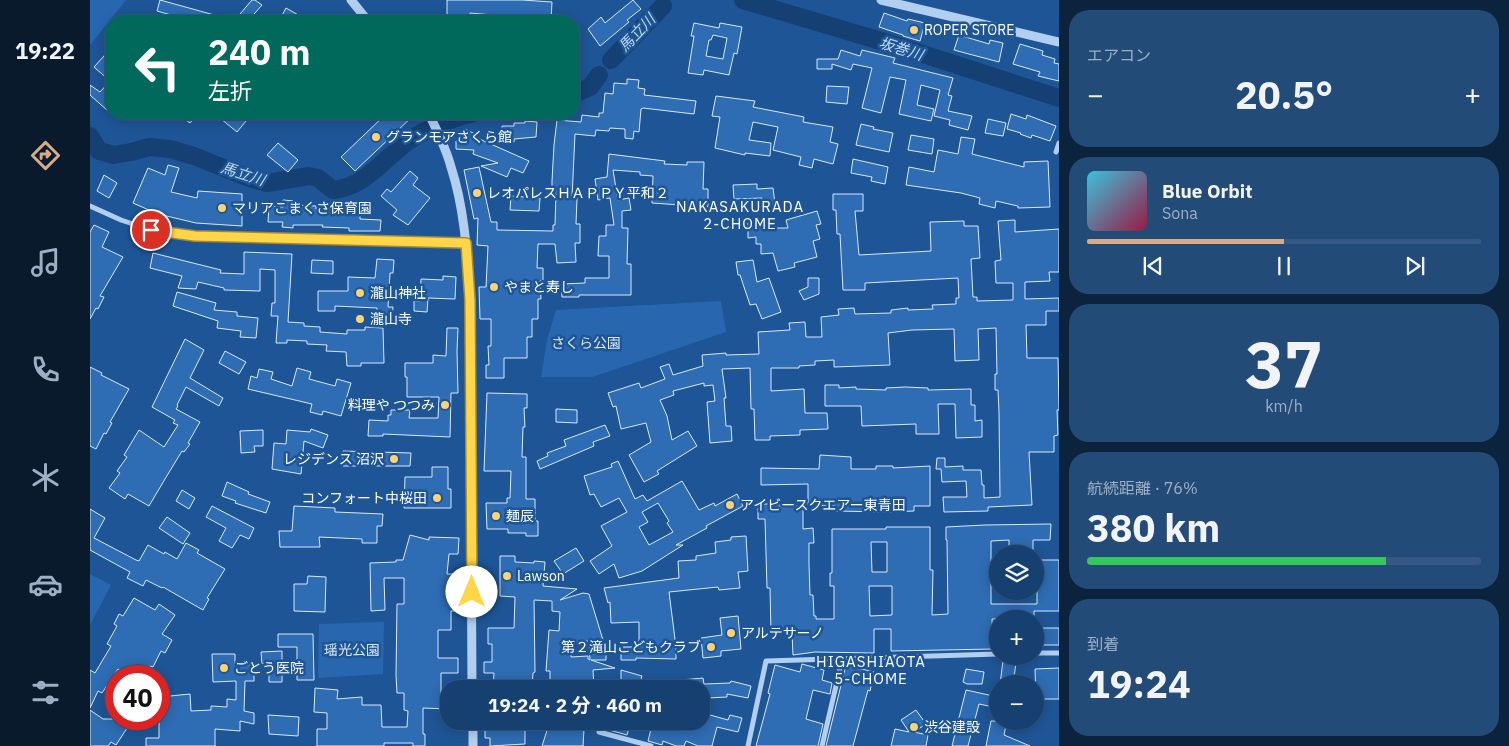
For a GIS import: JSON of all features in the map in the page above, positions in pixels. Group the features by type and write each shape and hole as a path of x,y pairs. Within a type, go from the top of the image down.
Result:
{"street":[{"path":"351,0 363,15"},
{"path":"882,0 1059,42"},
{"path":"432,120 441,138 456,184 466,243 470,300 472,680"},
{"path":"1056,152 1059,143"},
{"path":"90,206 121,220 151,230 195,236 466,243"},
{"path":"1044,653 1059,653"},
{"path":"748,746 766,661 989,654"},
{"path":"822,746 842,660"},
{"path":"472,730 473,746"},
{"path":"599,732 651,746"}],"green space":[{"path":"90,0 126,0 114,15 105,15 105,26 90,45"},
{"name":"さくら公園","path":"721,301 726,332 592,377 541,377 547,340 556,310"},
{"path":"90,574 111,585 90,625"},
{"name":"瑶光公園","path":"384,622 383,674 318,678 319,624"}],"building":[{"path":"160,0 214,15 171,15 157,11"},
{"path":"252,0 262,5 253,15 239,15"},
{"path":"447,0 552,2 551,15 470,13 470,15 447,15"},
{"path":"633,0 641,9 627,20 629,22 600,46 588,29 601,17 605,23"},
{"path":"286,8 298,15 282,15"},
{"path":"884,13 907,21 908,19 925,23 920,41 879,27"},
{"path":"694,23 719,28 720,23 742,27 737,54 734,53 729,75 704,70 703,75 688,73 694,36 691,36","holes":["713,35 727,38 723,59 706,56 709,40 711,40"]},
{"path":"959,35 989,44 990,40 1003,43 999,62 954,50"},
{"path":"1020,44 1043,51 1042,55 1055,59 1054,63 1059,64 1059,81 1038,76 1040,72 1013,64"},
{"path":"841,50 860,56 862,50 895,58 893,63 953,78 948,95 952,96 948,111 972,116 968,130 949,125 950,120 934,116 940,90 921,85 917,105 934,109 931,121 899,114 906,80 890,77 881,113 862,108 872,68 853,64 851,70 832,64 832,69 817,69 817,59 838,59"},
{"path":"105,54 105,77 94,67"},
{"path":"627,79 639,80 638,88 645,89 644,95 696,101 694,114 643,108 641,109 639,132 634,131 633,139 625,138 625,129 610,128 609,131 596,130 595,136 575,134 572,198 577,198 576,224 580,224 580,243 575,243 576,262 557,263 555,244 538,244 537,268 543,268 543,281 540,281 541,299 538,299 538,319 532,319 532,337 527,337 527,358 504,358 504,378 486,378 486,365 489,365 488,346 491,346 491,319 480,319 479,287 486,287 488,246 477,245 478,218 474,219 464,170 479,167 491,222 497,222 497,230 553,231 553,225 555,225 556,194 552,194 552,181 557,120 581,122 582,115 599,117 599,113 603,113 605,93 613,94 614,83 627,84"},
{"path":"90,85 100,92 105,86 105,108 90,95"},
{"path":"827,86 849,87 847,104 826,102"},
{"path":"716,96 755,101 753,107 804,117 803,122 833,127 830,142 838,144 833,164 814,159 812,168 799,165 801,157 773,150 778,127 753,122 749,140 771,143 770,156 745,153 745,155 715,148 720,117 712,116"},
{"path":"1011,114 1026,119 1027,115 1056,126 1050,141 1032,135 1031,138 1007,129"},
{"path":"988,119 1006,123 1003,136 985,133"},
{"path":"222,120 246,121 237,132"},
{"name":"グランモアさくら館","path":"380,120 409,120 355,171 341,157"},
{"path":"525,121 537,122 536,137 514,139 514,142 502,141 502,126 514,126 514,123 525,123"},
{"path":"861,124 874,127 873,129 893,133 889,152 856,145"},
{"path":"465,129 477,135 475,137 529,161 523,173 511,168 507,177 481,166 498,163 473,154 474,150 456,149 456,141 459,141"},
{"path":"911,135 934,139 932,154 908,150"},
{"path":"961,137 975,139 972,154 1024,167 1024,162 1048,161 1050,207 1018,208 1018,206 996,201 995,208 979,204 980,198 961,193 906,185 909,167 934,172 938,150 958,154"},
{"path":"278,143 298,160 288,172 267,155"},
{"path":"609,154 665,161 664,164 687,165 687,162 704,162 703,189 708,189 708,207 652,203 653,176 640,175 640,172 613,170 618,200 629,198 631,210 622,211 622,228 628,228 627,264 631,264 631,295 579,295 579,297 562,297 561,284 585,283 585,278 609,278 609,256 598,256 599,236 606,236 606,225 614,225 610,198 598,200 595,179 607,177"},
{"path":"853,159 888,167 885,184 871,181 872,177 851,173"},
{"path":"168,165 179,168 171,192 197,198 198,191 242,194 242,226 196,223 158,214 133,203 148,168 165,175"},
{"path":"410,171 418,178 413,185 430,198 408,225 393,215 397,210 381,196 387,189 391,192"},
{"path":"104,175 117,183 109,198 97,191"},
{"path":"757,184 757,189 773,188 775,204 763,205 762,198 734,199 733,185"},
{"path":"833,194 863,194 863,211 855,211 859,255 931,251 930,222 964,221 964,226 978,226 980,258 971,259 973,297 977,297 977,301 1013,300 1013,283 996,283 995,261 1001,260 998,221 1015,220 1015,232 1059,229 1059,272 1049,272 1050,281 1025,282 1025,299 1059,298 1059,311 1046,311 1046,325 1026,325 1027,358 1058,358 1058,435 1054,436 1054,452 1029,452 1032,505 988,507 988,511 944,512 943,497 967,497 966,481 942,482 941,469 936,469 937,458 945,458 945,467 963,466 963,470 981,470 984,498 1000,497 998,390 995,390 995,374 997,374 996,328 978,329 979,360 955,361 954,329 912,330 888,333 890,365 834,367 834,360 815,361 815,365 799,366 799,368 771,368 771,391 804,389 805,413 827,413 828,429 800,430 800,435 770,436 770,440 755,440 754,409 751,409 750,368 722,369 726,398 724,398 726,426 731,426 732,441 710,443 707,402 715,401 713,385 704,386 704,383 673,391 674,395 660,400 667,416 672,440 688,431 697,446 657,471 659,474 644,482 629,455 651,442 646,423 621,429 616,406 613,407 608,393 639,383 641,388 665,379 660,367 669,364 673,375 703,366 702,355 726,353 726,355 759,354 758,332 790,330 789,323 805,322 806,337 822,337 821,317 839,315 838,309 854,308 855,314 891,313 891,310 908,308 908,310 933,309 932,305 956,304 956,298 959,298 958,278 865,283 865,290 843,290 840,234 837,234 836,210 833,210"},
{"path":"511,196 540,198 539,211 510,210"},
{"path":"283,200 294,201 294,205 316,206 316,209 360,211 360,219 381,220 380,231 349,231 349,228 322,227 323,225 293,225 293,228 282,227 283,222 268,222 269,206 283,207"},
{"path":"817,211 821,224 816,225 820,239 813,241 817,257 794,263 795,267 778,271 773,253 761,254 761,244 756,244 756,237 748,238 748,223 758,223 759,228 788,228 786,220"},
{"path":"94,225 109,232 102,247 123,257 100,296 104,297 98,309 96,308 90,319 90,232"},
{"path":"244,252 292,254 288,322 320,327 320,332 347,334 347,330 365,330 365,327 383,328 384,363 361,363 361,366 347,366 346,352 326,351 327,345 287,340 287,343 276,343 278,316 271,316 272,303 275,303 275,270 260,269 260,291 224,290 224,288 198,282 196,289 178,288 182,276 150,268 153,253 221,270 220,273 244,274"},
{"path":"377,259 394,260 393,273 390,273 388,307 393,307 392,319 377,319 377,308 335,306 335,311 318,311 318,291 348,291 348,277 375,278"},
{"path":"312,260 333,261 333,274 311,273"},
{"path":"753,260 757,282 769,278 781,312 762,319 756,304 750,305 740,275 738,275 736,262"},
{"path":"443,276 456,277 455,299 428,298 427,312 414,311 414,301 420,301 421,279 443,280"},
{"path":"808,278 819,278 819,294 804,300 799,291 808,287"},
{"path":"177,292 216,303 214,310 237,312 237,316 258,318 256,338 240,337 241,331 217,328 218,321 173,306"},
{"path":"447,328 458,328 458,393 451,393 450,437 383,434 383,436 368,436 369,420 388,421 388,415 391,415 391,410 410,410 409,418 438,418 439,397 407,397 405,363 433,363 433,355 446,356"},
{"path":"185,339 204,350 190,378 223,398 219,406 186,387 176,409 200,422 188,443 190,444 184,452 182,451 149,506 128,494 125,499 109,488 120,473 117,471 127,457 124,455 139,430 164,447 178,425 173,423 175,420 152,407"},
{"path":"225,351 246,362 239,374 219,363"},
{"path":"90,367 102,373 101,375 129,389 110,422 112,423 106,434 104,433 96,449 90,446"},
{"path":"297,368 311,372 309,379 335,386 337,379 351,383 341,416 323,411 322,415 310,412 312,404 248,389 251,376 257,378 259,369 273,372 271,379 292,386"},
{"path":"825,385 839,385 839,388 856,387 856,389 886,390 886,388 905,387 928,388 928,390 971,389 971,405 975,405 975,421 982,420 982,437 956,438 955,404 938,404 939,434 916,434 916,424 862,426 861,406 825,406"},
{"path":"487,393 527,394 527,408 524,408 525,427 523,427 522,457 526,457 526,499 535,499 535,521 538,521 538,536 526,536 526,533 508,533 508,529 487,529 486,503 507,503 507,498 510,498 511,471 484,471"},
{"path":"556,409 577,410 577,423 556,422"},
{"path":"605,425 610,436 593,442 594,446 540,469 537,461 548,456 547,453 566,446 564,440"},
{"path":"311,429 328,435 323,448 304,441 301,474 272,469 274,443 286,444 287,430 310,432"},
{"path":"263,430 263,446 254,446 255,452 241,453 240,431"},
{"path":"343,451 411,453 410,466 343,466"},
{"path":"820,455 851,457 851,469 876,469 876,466 893,466 893,468 930,466 930,506 914,506 914,511 835,511 835,506 808,505 808,484 761,485 761,468 819,469"},
{"path":"618,461 635,499 643,495 647,501 682,481 699,510 714,503 715,506 737,494 743,506 676,545 683,545 642,571 619,578 614,564 599,574 590,561 612,546 601,526 627,512 619,498 601,507 594,494 590,495 584,476 612,467 611,464","holes":["658,503 669,521 667,523 673,532 649,545 639,527 648,522 642,512"]},
{"path":"432,467 448,467 448,489 451,489 451,508 404,508 405,477 432,477"},
{"path":"227,482 249,492 248,494 270,502 266,513 235,503 236,501 222,496"},
{"path":"182,490 195,498 189,509 176,501"},
{"path":"758,504 779,504 779,507 803,506 803,529 813,528 814,543 809,543 810,595 813,595 814,616 816,616 816,619 834,619 834,586 830,586 830,573 832,573 832,529 930,527 930,570 933,570 932,615 948,614 946,527 1051,524 1050,540 1033,540 1033,545 1009,545 1009,540 991,541 991,545 989,545 989,600 991,600 991,604 1037,604 1037,600 1044,600 1044,560 1059,560 1059,611 989,610 989,649 891,651 891,629 874,629 874,653 815,652 793,655 792,633 771,633 770,588 767,588 765,519 758,519","holes":["871,542 887,542 887,572 872,572","869,586 892,586 892,615 870,616"]},
{"path":"212,506 254,528 249,539 240,535 232,548 219,541 226,528 206,517"},
{"path":"294,506 335,508 335,512 383,514 382,526 377,526 377,543 362,543 362,539 319,537 320,547 280,547 279,531 292,531"},
{"path":"90,509 105,518 94,538 136,560 139,561 148,545 177,559 186,543 199,550 197,553 225,569 207,598 209,599 203,610 163,587 146,580 143,586 127,578 130,572 90,550"},
{"path":"167,517 190,533 183,544 159,528"},
{"path":"410,535 429,540 429,537 459,538 458,554 449,554 447,574 456,574 458,611 451,611 451,630 438,630 438,658 458,658 458,673 441,673 440,709 423,708 425,746 413,746 413,743 384,743 384,746 317,746 317,729 327,729 327,713 314,712 315,688 338,690 337,699 362,697 362,705 381,705 382,727 407,727 408,711 404,710 404,693 397,693 396,675 397,604 404,604 404,578 384,578 385,610 371,611 370,563 403,560"},
{"path":"746,536 748,571 738,572 740,588 719,590 718,587 669,592 676,659 636,658 636,660 621,660 621,647 639,647 639,622 611,623 610,602 608,603 604,588 679,578 678,561 696,560 696,556 716,553 715,542 731,540 731,537"},
{"path":"576,548 584,561 563,574 554,561"},
{"path":"500,556 515,556 515,562 545,562 543,586 577,589 560,600 583,593 589,594 606,650 606,660 591,660 615,668 593,670 594,680 550,680 550,671 546,671 549,630 559,631 560,612 552,611 552,601 534,600 535,672 533,673 533,680 494,680 494,673 484,673 484,662 492,662 492,644 488,644 488,628 514,628 515,597 500,596","holes":["589,641 590,660 588,656 571,657 572,642"]},
{"path":"308,576 326,577 325,612 294,611 294,584 307,584"},
{"path":"134,598 155,610 159,604 175,615 162,634 172,640 165,653 161,651 154,665 105,665 105,688 102,693 98,691 90,708 90,670 95,673 111,646 107,644 117,626 114,624 119,614 123,616"},
{"path":"738,616 741,649 721,651 721,656 703,658 701,638 722,635 720,618"},
{"path":"1044,628 1059,628 1059,645 1044,645"},
{"path":"278,634 313,634 314,680 297,680 297,647 278,647"},
{"path":"282,651 282,682 269,682 269,664 262,664 261,652"},
{"path":"212,654 235,654 235,664 254,665 254,681 245,681 244,711 254,713 254,724 240,721 240,731 215,729 215,746 146,746 146,738 159,738 159,730 170,730 170,696 190,694 191,711 211,710 211,706 227,707 227,699 236,700 236,681 213,682"},
{"path":"802,664 824,670 822,680 832,683 830,694 813,690 806,719 823,724 818,746 756,746 770,694 768,693 775,665 800,672"},
{"path":"846,665 874,672 870,691 868,690 853,746 826,746"},
{"path":"1002,665 1016,665 1014,675 1001,675"},
{"path":"1059,668 1059,699 1044,699 1044,675 1035,675 1035,669"},
{"path":"966,669 984,672 982,684 967,684 963,682"},
{"path":"621,670 642,676 641,680 621,680"},
{"path":"703,678 703,680 681,680"},
{"path":"731,681 751,686 748,698 727,694 727,697 710,698 710,684 730,683"},
{"path":"966,690 989,695 989,706 979,704 968,746 952,746"},
{"path":"90,710 105,719 105,730 126,730 116,745 111,742 108,746 90,746"},
{"name":"渋谷建設","path":"916,710 926,724 914,732 928,735 926,746 891,746 895,729 909,732 901,720"},
{"path":"268,715 299,717 298,736 269,734"},
{"path":"710,715 728,720 730,715 742,718 738,732 717,727 712,746 698,746 686,741 684,746 676,746 663,741 662,745 648,741 651,730 710,730"},
{"path":"485,730 525,730 525,744 490,746 490,738 485,738"},
{"path":"547,730 584,730 583,746 542,746"},
{"path":"609,730 628,730 627,735"},
{"path":"989,730 1005,730 1004,735 1030,746 986,746"}],"waterway":[{"name":"坂巻川","path":"743,0 901,47 1059,98"},
{"name":"馬立川","path":"611,60 663,6"},
{"name":"馬立川","path":"580,91 590,87 599,75"},
{"name":"馬立川","path":"90,136 99,151 114,155 149,147 170,149 267,183 309,176 318,178 333,190 355,184 365,178 410,140 423,132 451,120"}],"place":[{"name":"ROPER STORE","path":"914,30"},
{"name":"グランモアさくら館","path":"376,137"},
{"name":"レオパレスＨＡＰＰＹ平和２","path":"477,193"},
{"name":"マリアこまくさ保育園","path":"222,208"},
{"name":"やまと寿し","path":"494,287"},
{"name":"瀧山神社","path":"360,293"},
{"name":"瀧山寺","path":"360,319"},
{"name":"料理や つつみ","path":"445,405"},
{"name":"レジデンス 沼沢","path":"394,459"},
{"name":"コンフォート中桜田","path":"437,498"},
{"name":"アイビースクエアー東青田","path":"730,505"},
{"name":"麺辰","path":"496,516"},
{"name":"Lawson","path":"507,576"},
{"name":"アルテサーノ","path":"731,633"},
{"name":"第２滝山こどもクラブ","path":"711,647"},
{"name":"ごとう医院","path":"224,668"},
{"name":"渋谷建設","path":"914,727"}],"district":[{"name":"NAKASAKURADA 2-CHOME","path":"740,216"},
{"name":"HIGASHIAOTA 5-CHOME","path":"871,670"}],"route":[{"path":"151,230 195,236 266,239 466,243 470,300 472,592"}]}
